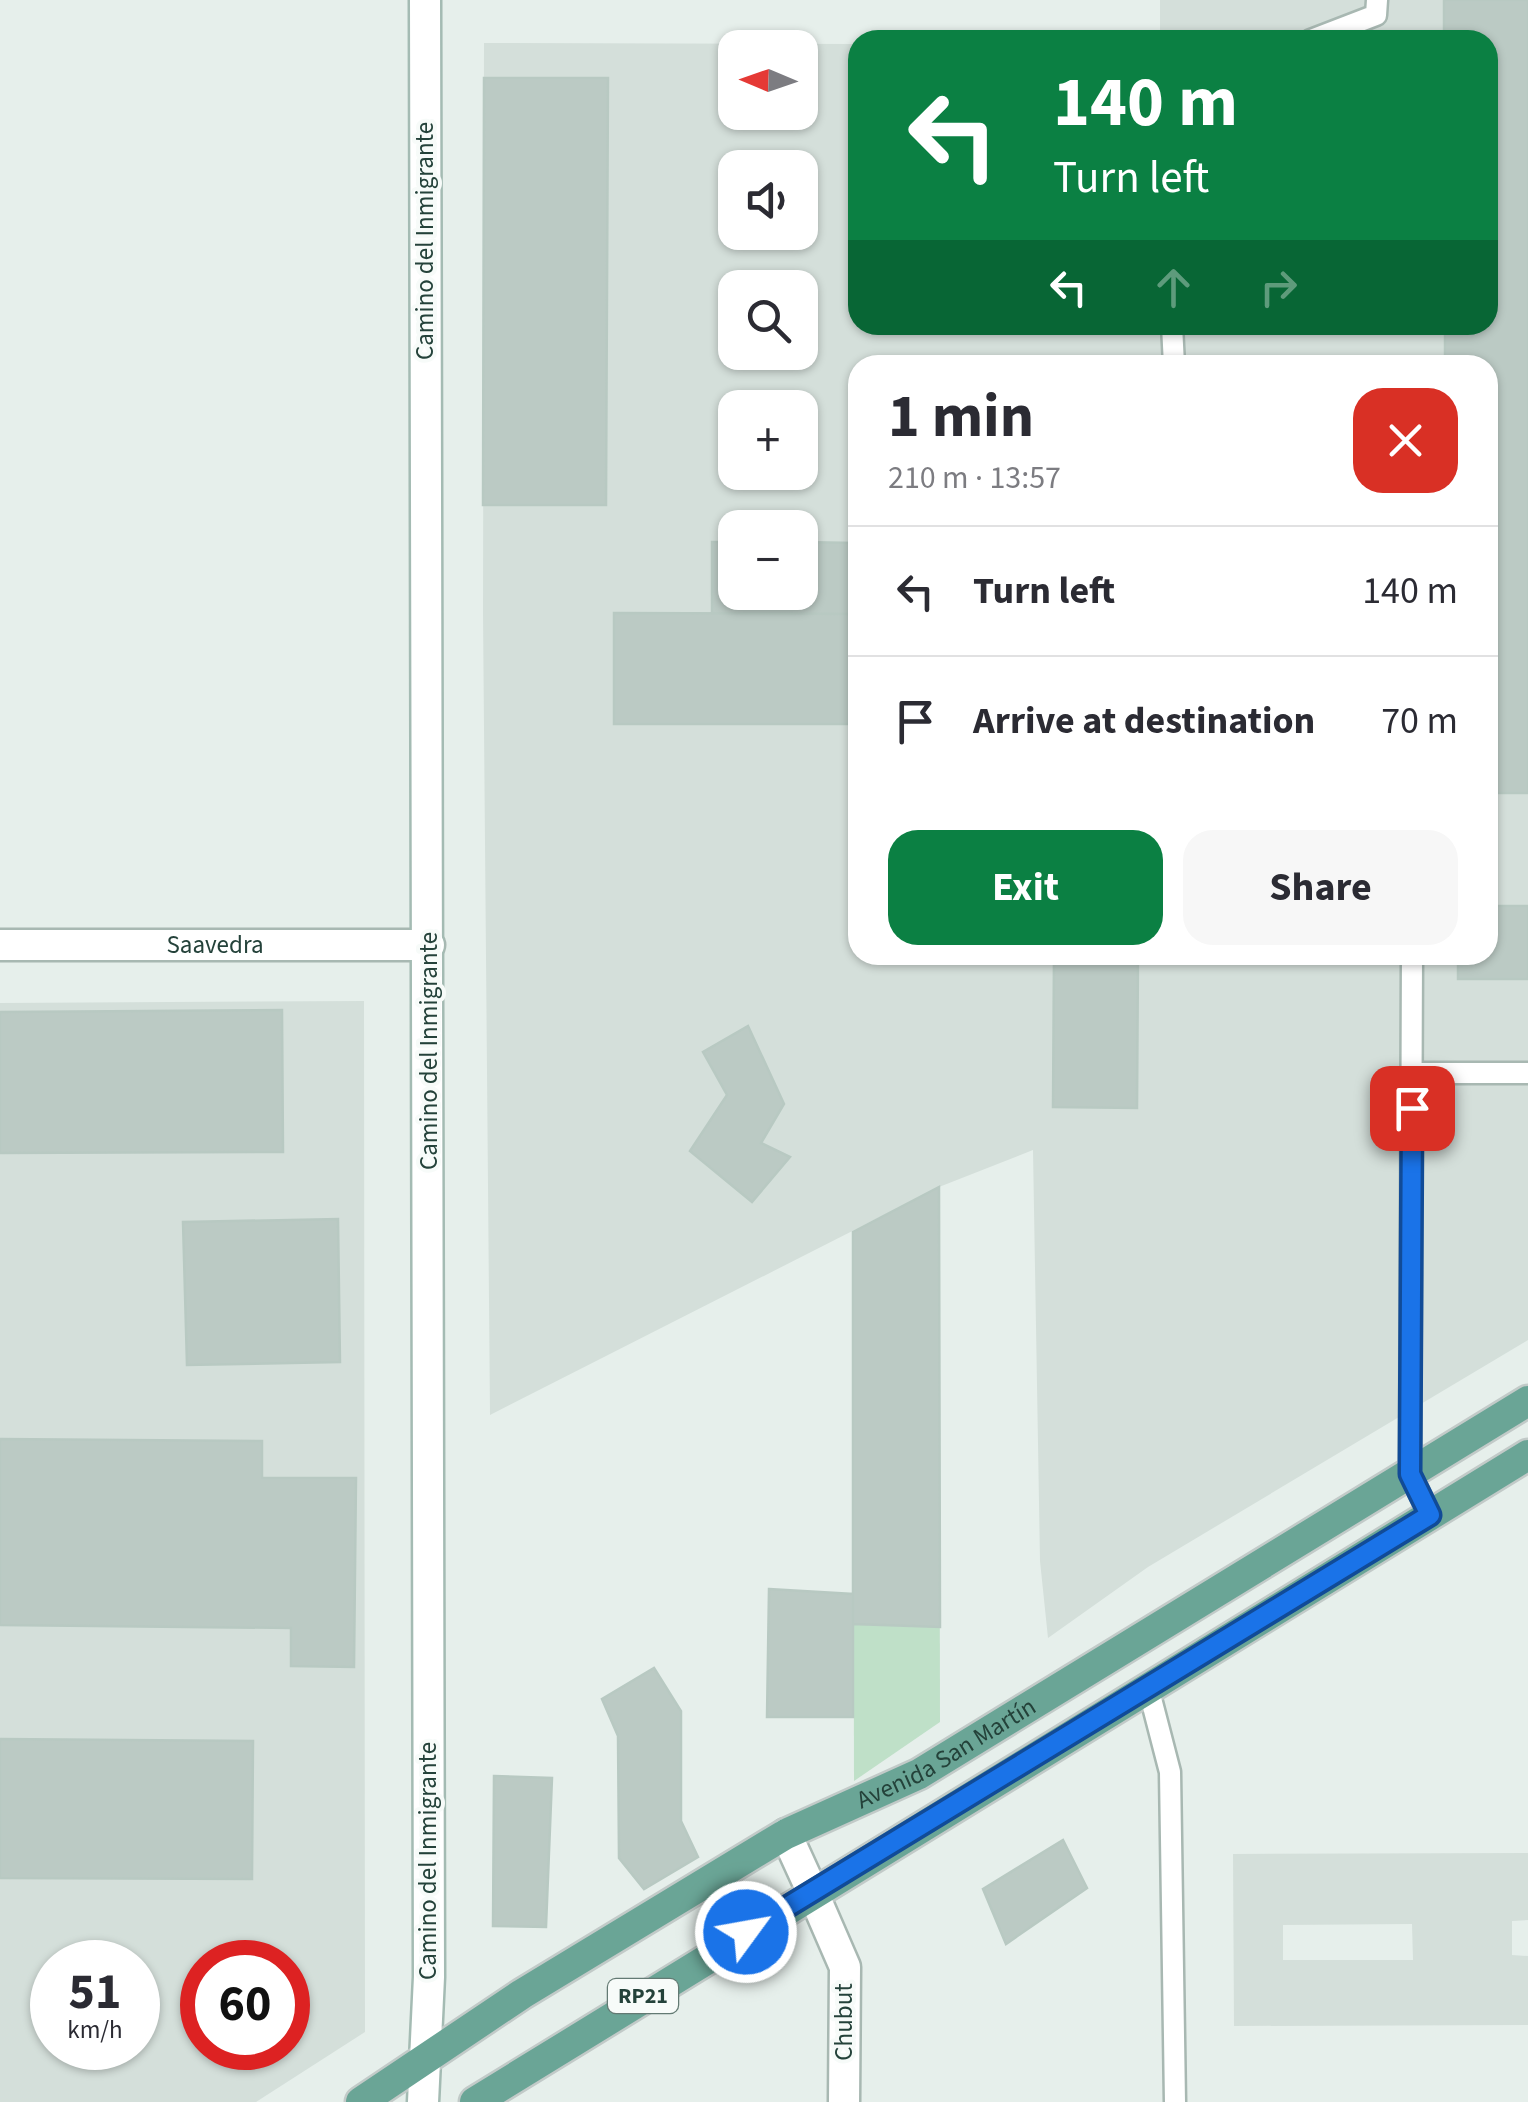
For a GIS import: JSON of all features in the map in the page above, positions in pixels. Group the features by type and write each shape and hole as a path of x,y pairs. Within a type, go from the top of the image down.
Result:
{"main road":[{"name":"Camino del Inmigrante","path":"423,2102 428,945 425,0"},
{"name":"Saavedra","path":"0,945 428,945"},
{"name":"Avenida San Martín","path":"360,2102 522,1994 786,1834 919,1774 1528,1400"},
{"name":"Avenida San Martín","path":"475,2102 1528,1455"},
{"name":"Chubut","path":"786,1834 844,1967 844,2102"}],"lane":[{"path":"1337,30 1376,15 1376,0"},
{"path":"1412,965 1410,1474 1430,1515"},
{"path":"1413,1073 1528,1073"},
{"path":"1148,1687 1170,1772 1175,2102"}],"shaded area":[{"path":"1160,0 1528,0 1528,1340 1148,1567 1048,1638 1040,1561 1033,1150 939,1187 490,1415 483,613 484,43 718,44 718,130 818,130 818,44 848,44 848,335 1498,335 1498,30 1160,30"},
{"path":"364,1001 365,2032 310,2067 310,1940 180,1940 180,2070 306,2070 256,2102 0,2102 0,1003"},
{"path":"1528,1853 1528,1920 1512,1921 1512,1955 1528,1956 1528,2025 1234,2026 1233,1854","holes":["1412,1924 1413,1960 1283,1960 1283,1925"]}],"green space":[{"path":"939,1187 940,1722 854,1781 853,1232"}],"building":[{"path":"1444,0 1528,0 1528,793 1498,793 1498,355 1445,355 1445,335 1498,335 1498,30 1444,30"},
{"path":"484,78 608,78 606,505 483,505"},
{"path":"712,542 718,542 718,610 818,610 818,542 848,543 848,614 712,613"},
{"path":"614,613 848,614 848,724 614,724"},
{"path":"1498,906 1528,906 1528,979 1458,979 1458,965 1498,965"},
{"path":"1054,965 1138,965 1137,1108 1053,1107"},
{"path":"282,1010 283,1152 0,1153 0,1012"},
{"path":"748,1026 784,1104 761,1143 790,1157 752,1202 690,1151 727,1095 703,1052"},
{"path":"939,1187 940,1627 853,1624 853,1232"},
{"path":"338,1219 340,1362 187,1365 183,1222"},
{"path":"0,1439 262,1441 262,1478 356,1478 354,1667 291,1666 291,1628 0,1625"},
{"path":"769,1589 853,1594 853,1717 767,1717"},
{"path":"654,1668 681,1711 681,1821 698,1857 644,1889 619,1858 618,1736 602,1699"},
{"path":"0,1739 253,1741 252,1879 0,1878"},
{"path":"494,1776 552,1778 546,1927 493,1926"},
{"path":"1063,1840 1087,1888 1006,1944 983,1889"}],"route":[{"path":"746,1932 1430,1515 1410,1474 1412,1108"}]}
